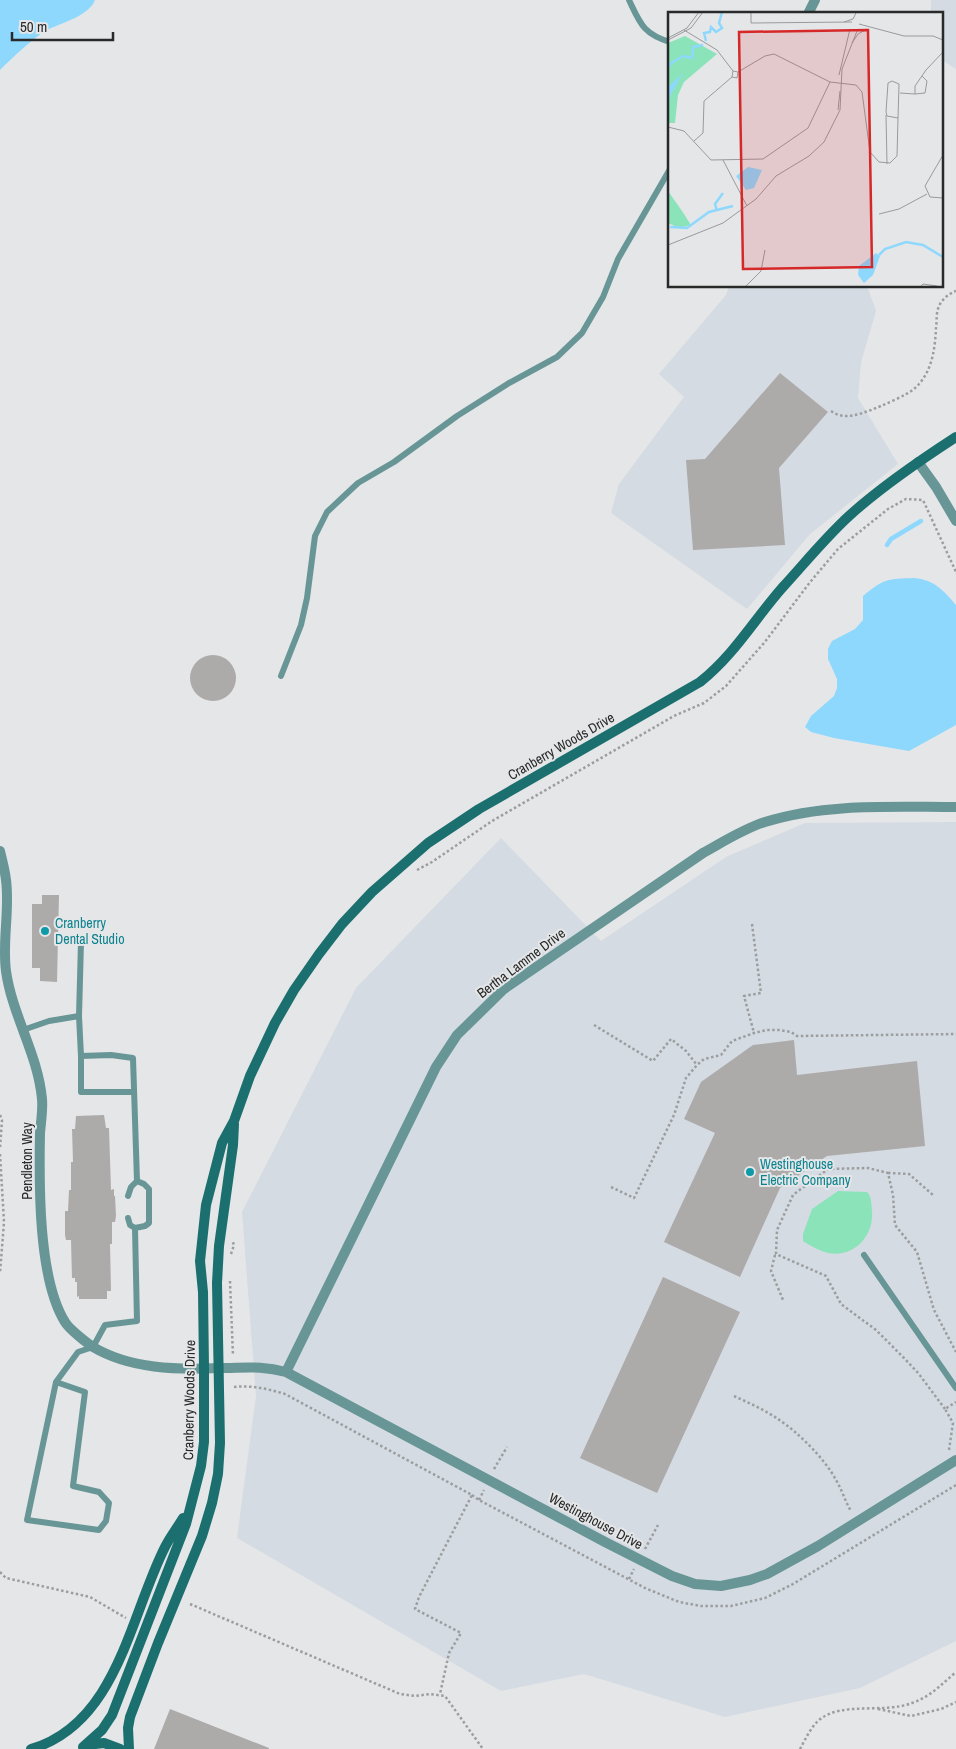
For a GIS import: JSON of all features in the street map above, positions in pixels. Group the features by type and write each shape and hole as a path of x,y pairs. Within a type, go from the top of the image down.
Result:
{"street":[{"path":"809,12 815,0"},
{"name":"Cranberry Woods Drive","path":"81,1748 94,1738 109,1722 176,1551 191,1505 201,1466 204,1442 203,1292 200,1262 206,1205 222,1143 234,1121 261,1050 294,990 336,931 372,892 428,843 479,809 700,682 725,661 780,590 838,528 883,488 956,437"},
{"path":"918,462 936,487 956,521"},
{"name":"Bertha Lamme Drive","path":"286,1372 436,1067 457,1035 504,989 703,853 763,822 796,813 822,810 956,807"},
{"name":"Pendleton Way","path":"0,851 6,881 6,971 38,1074 42,1101 40,1186 43,1234 52,1291 66,1323 93,1347 128,1362 165,1368 219,1368"},
{"name":"Cranberry Woods Drive","path":"129,1749 128,1728 130,1717 158,1643 195,1555 218,1474 220,1443 217,1283 219,1246 233,1145 234,1121"},
{"name":"Westinghouse Drive","path":"219,1368 258,1366 270,1367 286,1372 605,1542 672,1576 695,1584 721,1586 750,1580 767,1574 818,1546 953,1462"},
{"path":"31,1749 47,1743 78,1721 89,1710 106,1686 121,1656 165,1548 191,1505"},
{"path":"142,1635 158,1643"},
{"path":"81,1748 96,1743 104,1743 120,1749"}],"lane":[{"path":"629,0 643,28 668,41"},
{"path":"281,676 301,625 307,598 315,536 327,512 358,483 394,462 457,416 509,383 557,357 582,333 603,297 618,258 668,172"},
{"path":"81,942 79,1016 81,1092 134,1092"},
{"path":"23,1030 49,1021 79,1016"},
{"path":"81,1056 111,1055 133,1058 137,1181 128,1196"},
{"path":"128,1218 130,1224 135,1228 149,1223 149,1189 137,1181"},
{"path":"56,1382 85,1392 73,1486 99,1492 109,1503 106,1521 99,1530 27,1520 56,1382 78,1352 93,1347 106,1325 137,1321 135,1228"},
{"path":"864,1255 956,1388"}],"path":[{"path":"831,411 836,415 848,417 856,415 874,409 914,390 925,377 933,357 938,309 944,299 956,291"},
{"path":"923,500 956,572"},
{"path":"752,924 762,993 744,996 754,1033"},
{"path":"594,1025 653,1061 671,1039 686,1051 697,1065"},
{"path":"611,1187 634,1198 674,1115 686,1078 704,1060 720,1055 732,1041 767,1030 791,1032 797,1036 956,1034"},
{"path":"0,1115 2,1120 0,1148"},
{"path":"0,1154 4,1222 0,1274"},
{"path":"888,1173 909,1174 933,1195"},
{"path":"229,1260 234,1245 231,1239"},
{"path":"776,1254 771,1271 783,1300"},
{"path":"230,1279 233,1357"},
{"path":"234,1387 263,1388 285,1394 645,1588 679,1602 701,1606 731,1606 765,1598 793,1584 956,1485"},
{"path":"734,1396 779,1419 821,1459 836,1480 844,1500 867,1538"},
{"path":"953,1462 946,1455 951,1445 953,1423 945,1409 956,1402"},
{"path":"440,1694 449,1653 461,1633 415,1609 419,1597 472,1495"},
{"path":"0,1572 6,1578 90,1596 128,1620"},
{"path":"190,1604 400,1694 415,1696 440,1694 445,1696 483,1749"},
{"path":"800,1749 818,1721 828,1714 843,1710 894,1708 912,1704 929,1696 956,1672"},
{"path":"875,1709 910,1716 941,1709 956,1702"}],"shaded area":[{"path":"931,0 956,0 956,69 944,61 944,12 931,12"},
{"path":"728,288 868,288 876,311 861,362 858,398 898,464 810,534 747,609 611,513 619,484 684,397 659,374 726,295"},
{"path":"956,822 956,1641 860,1688 725,1717 584,1674 501,1691 237,1538 256,1396 242,1212 356,988 501,838 601,941 726,857 805,823"}],"green space":[{"path":"838,1191 867,1192 871,1201 872,1220 870,1229 861,1243 846,1252 837,1254 817,1249 803,1241 803,1234 812,1209"}],"water":[{"path":"0,0 95,0 79,16 42,33 0,70"},
{"path":"914,578 933,583 943,590 956,605 956,725 909,751 834,738 811,732 805,727 811,716 834,696 837,688 837,679 828,659 828,649 832,641 855,629 863,620 863,596 870,590 887,581"}],"building":[{"path":"780,373 828,412 779,468 785,545 693,550 686,460 705,459"},
{"path":"208,655 218,655 232,665 236,678 232,691 226,697 218,701 208,701 194,691 190,683 190,673 200,659"},
{"name":"Cranberry Dental Studio","path":"42,895 59,895 57,982 40,981 40,968 32,968 32,904 42,904"},
{"name":"Westinghouse Electric Company","path":"794,1040 797,1075 917,1061 925,1146 827,1156 780,1188 740,1277 664,1242 715,1133 684,1119 701,1082 753,1045"},
{"path":"104,1115 106,1128 109,1128 111,1190 114,1189 116,1216 115,1222 112,1222 112,1244 110,1244 111,1291 107,1291 107,1299 79,1299 79,1296 77,1297 77,1282 75,1282 75,1278 72,1278 71,1240 66,1240 65,1235 65,1211 68,1211 69,1190 71,1190 71,1162 73,1162 72,1129 75,1129 76,1116"},
{"path":"663,1277 740,1312 657,1493 580,1458"},
{"path":"170,1709 269,1748 269,1749 154,1749"}],"waterway":[{"path":"887,545 891,539 921,521"}],"place":[{"name":"Cranberry Dental Studio","path":"45,931"},
{"name":"Westinghouse Electric Company","path":"750,1172"}]}
